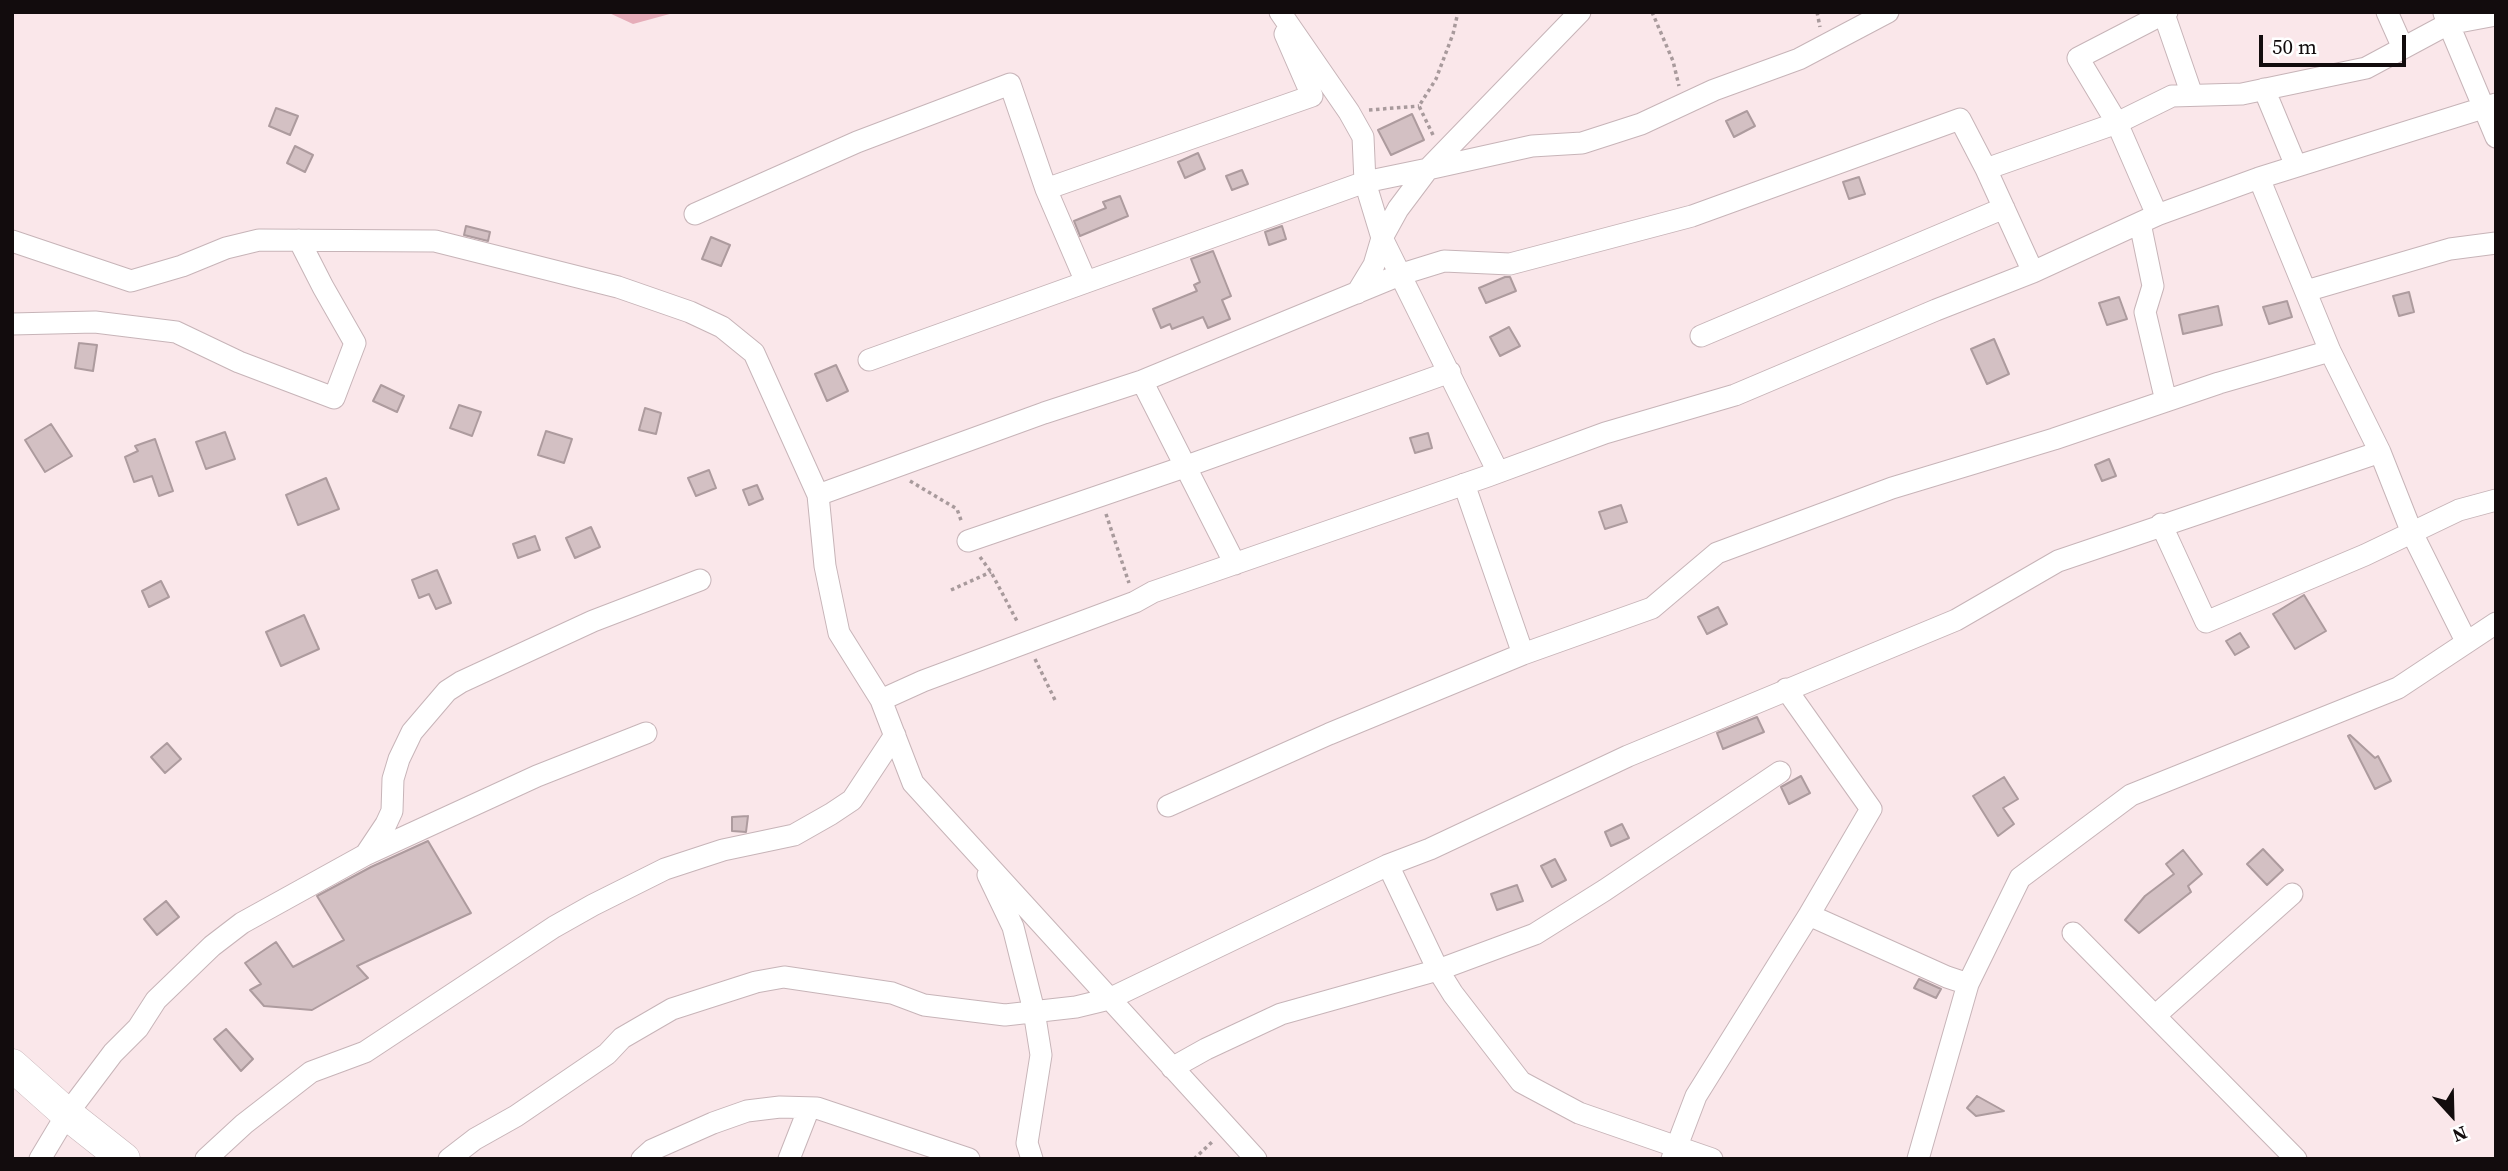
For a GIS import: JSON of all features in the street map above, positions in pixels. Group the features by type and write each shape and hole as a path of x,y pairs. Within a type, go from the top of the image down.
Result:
{"street":[{"path":"1278,12 1349,112 1363,137 1365,182 1382,238 1498,472"},
{"path":"1046,189 1311,96 1278,12"},
{"path":"1357,293 1374,265 1382,238 1398,209 1435,162 1580,12"},
{"path":"869,360 1365,182 1435,162 1532,146 1582,143 1641,124 1714,90 1799,59 1888,12"},
{"path":"2387,12 2403,48"},
{"path":"2166,401 2145,312 2153,286 2148,219 2117,123 2078,58 2165,13 2192,95"},
{"path":"1986,169 2117,123 2172,96 2242,94 2366,68 2403,48 2446,18 2496,15"},
{"path":"2446,18 2490,105 2496,137"},
{"path":"695,214 857,142 1010,84 1046,189 1086,282"},
{"path":"2264,89 2296,166"},
{"path":"881,700 923,681 1135,602 1153,592 1605,433 1735,395 2033,272 2148,219 2259,178 2490,105"},
{"path":"818,495 1044,413 1142,381 1402,274 1444,261 1510,264 1692,216 1960,119 2033,272"},
{"path":"2259,178 2330,351 2380,452 2412,533 2466,641"},
{"path":"1701,336 2004,208"},
{"path":"12,241 131,281 182,266 226,248 259,240 435,241 618,287 690,312 722,327 754,353 818,495 825,566 839,633 881,700 913,783 1256,1159"},
{"path":"12,324 95,322 176,332 239,362 334,398 355,343 299,240"},
{"path":"2306,291 2450,249 2496,243"},
{"path":"1168,806 1329,734 1523,654 1652,608 1717,553 1892,488 2054,439 2219,383 2330,351"},
{"path":"968,541 1450,372"},
{"path":"1142,381 1235,564"},
{"path":"449,1159 475,1139 516,1116 607,1054 622,1038 672,1009 755,982 784,977 892,993 923,1005 1005,1015 1076,1007 1109,999 1388,866 1628,756 1956,620 2058,561 2380,452"},
{"path":"1464,484 1523,654"},
{"path":"2161,524 2206,622 2365,555 2459,510 2496,500"},
{"path":"365,855 392,811 393,779 412,732 447,691 593,621 700,580"},
{"path":"1918,1159 1968,984 2020,878 2131,795 2398,688 2496,623"},
{"path":"1674,1152 1696,1096 1809,915 1871,808 1786,689"},
{"path":"40,1159 67,1114 113,1053 138,1028 156,1000 212,946 242,923 365,855 537,776 646,733"},
{"path":"206,1159 244,1124 311,1072 365,1052 583,911 665,869 723,850 794,835 831,814 852,800 895,735"},
{"path":"1172,1068 1281,1014 1438,970 1535,934 1780,772"},
{"path":"978,854 1013,927 1034,1011 1041,1055 1027,1143 1032,1159"},
{"path":"1388,866 1438,970 1453,994 1521,1082 1580,1113 1674,1152 1712,1159"},
{"path":"2156,1015 2292,894"},
{"path":"1809,915 1968,984"},
{"path":"2073,933 2156,1015 2289,1156"},
{"path":"12,1065 67,1114 124,1159"},
{"path":"642,1159 652,1150 747,1111 779,1107 817,1108 969,1159"},
{"path":"789,1159 809,1108"}],"path":[{"path":"1435,162 1419,106 1436,79 1453,34 1458,12"},
{"path":"1653,12 1673,61 1684,104"},
{"path":"1349,112 1419,106"},
{"path":"886,470 920,486 957,509 968,541 991,572 1055,699"},
{"path":"1100,495 1135,602"},
{"path":"951,590 991,572"},
{"path":"1194,1159 1227,1128"}],"shaded area":[{"path":"607,12 677,12 633,24"}],"building":[{"path":"276,108 298,116 290,135 269,126"},
{"path":"1747,111 1755,126 1734,137 1726,121"},
{"path":"1412,114 1424,140 1391,155 1378,130"},
{"path":"295,146 313,155 305,172 287,163"},
{"path":"1198,153 1205,169 1185,178 1178,162"},
{"path":"1242,170 1248,184 1232,190 1226,176"},
{"path":"1859,177 1865,194 1849,199 1843,182"},
{"path":"1120,196 1128,216 1080,236 1074,221 1106,208 1103,202"},
{"path":"466,226 490,232 488,241 464,235"},
{"path":"1282,226 1286,239 1269,245 1265,232"},
{"path":"711,237 730,245 721,266 702,259"},
{"path":"1213,251 1231,296 1222,300 1230,319 1208,328 1203,317 1172,329 1170,324 1161,328 1153,309 1197,291 1194,285 1200,282 1191,259"},
{"path":"1510,277 1516,291 1486,303 1479,288"},
{"path":"2409,292 2414,312 2399,316 2393,296"},
{"path":"2119,297 2127,319 2107,325 2099,303"},
{"path":"2287,301 2292,317 2269,324 2263,307"},
{"path":"2218,306 2222,325 2183,334 2179,315"},
{"path":"1509,327 1520,346 1500,356 1490,337"},
{"path":"1994,339 2009,374 1987,384 1971,349"},
{"path":"79,343 97,345 93,371 75,368"},
{"path":"836,365 848,391 827,401 815,374"},
{"path":"381,385 404,396 397,412 373,401"},
{"path":"459,405 481,412 472,436 450,428"},
{"path":"645,408 661,413 656,434 639,430"},
{"path":"51,424 72,456 45,472 25,440"},
{"path":"546,431 572,439 564,463 538,455"},
{"path":"225,432 235,459 206,469 196,442"},
{"path":"1428,433 1432,448 1415,453 1410,438"},
{"path":"155,439 173,491 159,496 152,476 134,482 125,457 138,451 135,446"},
{"path":"2109,459 2116,476 2102,481 2095,465"},
{"path":"709,470 716,488 696,496 688,478"},
{"path":"326,478 339,509 298,525 286,495"},
{"path":"757,485 763,499 749,505 743,490"},
{"path":"1621,505 1627,522 1605,529 1599,512"},
{"path":"591,527 600,547 575,558 566,538"},
{"path":"535,536 540,550 518,558 513,544"},
{"path":"437,570 451,603 436,609 429,594 419,598 412,580"},
{"path":"161,581 169,597 149,607 142,591"},
{"path":"2304,595 2326,631 2295,649 2273,614"},
{"path":"1718,607 1727,624 1707,634 1698,617"},
{"path":"304,615 319,649 281,666 266,632"},
{"path":"2240,633 2249,647 2235,655 2226,641"},
{"path":"1757,717 1764,732 1723,749 1717,733"},
{"path":"2348,736 2375,758 2378,756 2391,781 2375,789"},
{"path":"167,743 181,759 165,773 151,757"},
{"path":"1801,776 1810,793 1789,804 1781,787"},
{"path":"2004,777 2018,799 2003,808 2014,824 1998,836 1973,796"},
{"path":"748,816 746,832 732,831 732,817"},
{"path":"1622,824 1629,838 1611,846 1605,832"},
{"path":"428,841 471,913 357,966 368,978 312,1010 264,1006 250,990 261,984 245,963 276,942 293,967 344,940 317,896"},
{"path":"2263,849 2283,870 2267,885 2247,864"},
{"path":"2183,850 2202,874 2188,886 2191,892 2139,933 2125,920 2145,896 2174,874 2166,864"},
{"path":"1555,859 1566,880 1552,887 1541,866"},
{"path":"1517,885 1523,901 1497,910 1491,894"},
{"path":"166,901 179,917 157,935 144,919"},
{"path":"1919,979 1941,989 1936,998 1914,988"},
{"path":"226,1029 253,1059 241,1071 214,1039"},
{"path":"1977,1096 2004,1111 1976,1116 1967,1108"}]}
